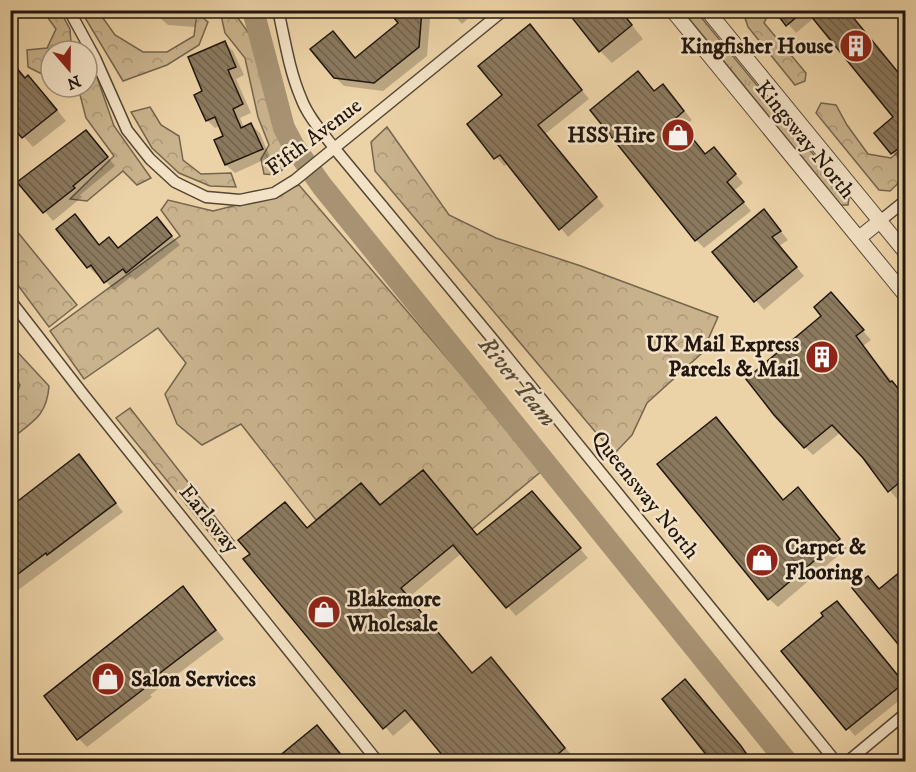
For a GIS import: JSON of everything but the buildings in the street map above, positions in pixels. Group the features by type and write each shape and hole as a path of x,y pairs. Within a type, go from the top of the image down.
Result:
{"street":[{"name":"Fifth Avenue","path":"69,10 95,58 127,130 150,159 175,182 207,197 240,200 274,193 295,180 504,10"},
{"name":"Queensway North","path":"278,10 292,74 301,100 334,149 495,342 836,762"},
{"name":"Kingsway North","path":"672,10 906,296"},
{"name":"Kingsway North","path":"707,10 906,253"},
{"path":"859,238 906,200"},
{"name":"Earlsway","path":"10,300 378,762"},
{"path":"847,762 906,713"}],"green space":[{"path":"43,11 60,11 70,29 71,39 51,39 56,29"},
{"path":"81,11 98,11 115,35 143,52 167,52 194,36 197,13 208,22 199,45 167,65 123,81"},
{"path":"220,11 233,11 250,35 290,162 277,175 264,174 261,159 269,145 258,117 245,58 225,33"},
{"path":"683,11 696,11 849,198 848,205 841,205"},
{"path":"749,11 769,13 764,23 806,73 805,81 795,85 748,27 744,15"},
{"path":"39,49 39,72 28,67 27,50"},
{"path":"99,83 114,126 151,178 137,185 123,171 87,201 70,199 114,156 86,118 81,99 99,99"},
{"path":"821,103 836,105 868,154 891,158 905,146 905,177 890,191 879,190 816,113"},
{"path":"150,107 161,125 179,136 183,160 201,174 231,173 236,187 210,186 179,173 152,148 131,112"},
{"path":"387,127 449,215 496,238 581,266 718,317 702,353 647,403 632,435 614,454 375,171 371,142"},
{"path":"299,185 543,470 472,529 423,470 380,505 361,483 316,520 241,424 202,445 177,424 165,394 186,363 158,328 84,379 50,331 180,236 161,210 168,200 213,211 261,199"},
{"path":"11,224 77,305 49,327 11,276"},
{"path":"10,344 49,386 42,411 32,423 11,439 11,407 20,385 11,371"},
{"path":"130,408 234,541 225,552 116,418"}],"waterway":[{"name":"River Team","path":"253,10 284,128 322,186 787,762"}],"place":[{"name":"Kingfisher House","path":"856,46"},
{"name":"HSS Hire","path":"678,135"},
{"name":"UK Mail Express Parcels & Mail","path":"822,357"},
{"name":"Carpet & Flooring","path":"762,560"},
{"name":"Blakemore Wholesale","path":"324,612"},
{"name":"Salon Services","path":"108,679"}]}
